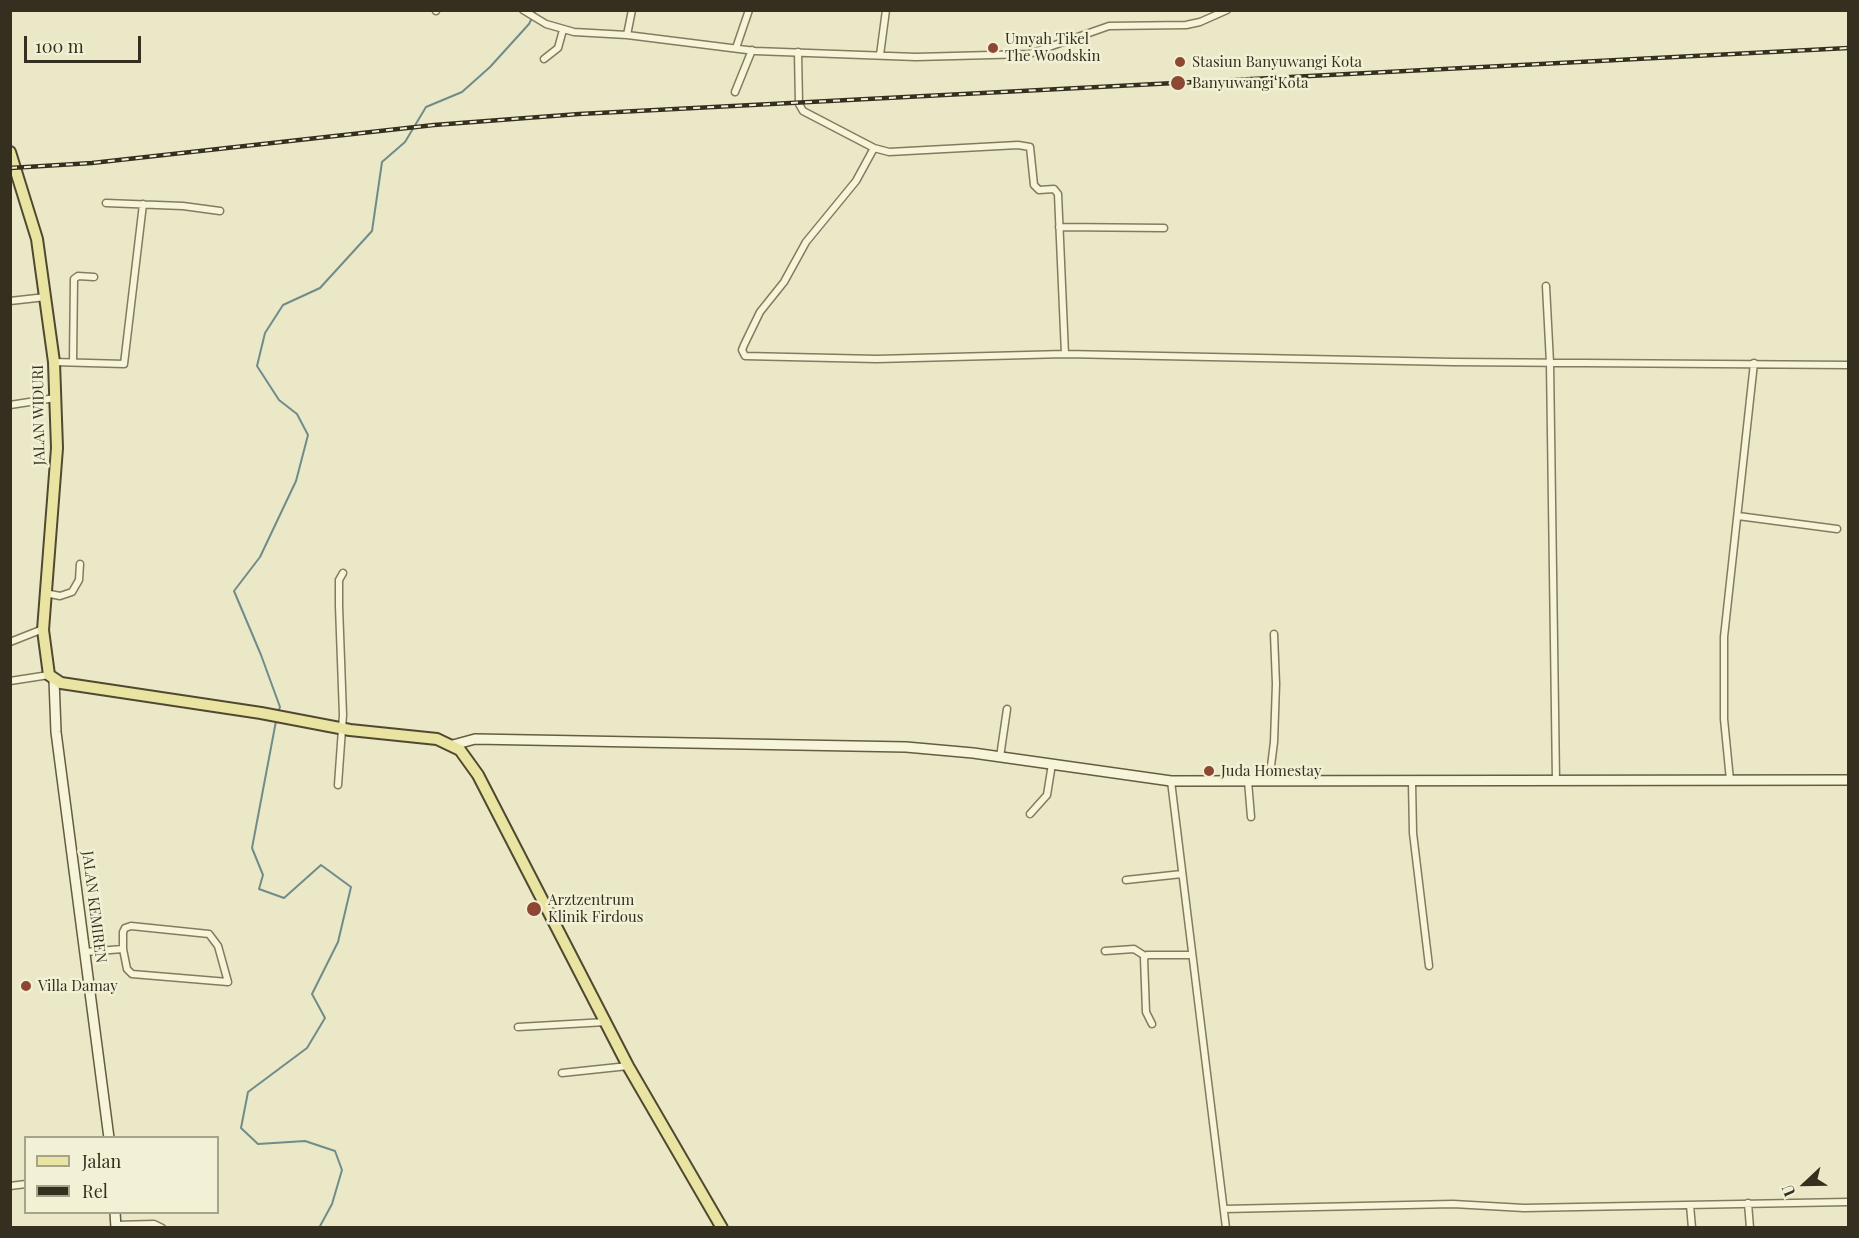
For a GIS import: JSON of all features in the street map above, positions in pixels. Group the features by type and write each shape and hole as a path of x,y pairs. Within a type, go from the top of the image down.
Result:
{"main road":[{"name":"JALAN WIDURI","path":"10,152 37,239 57,362 55,398 57,448 48,594 43,632 51,677"},
{"path":"51,677 61,683 261,713 342,729 429,738 453,745 466,756 478,775 628,1066 723,1227"}],"street":[{"path":"627,35 632,10"},
{"path":"736,48 749,10"},
{"path":"880,55 886,10"},
{"path":"525,12 546,24 563,30 752,50 944,57 1029,54 1052,48 1103,27 1193,24 1227,10"},
{"path":"544,59 558,48 563,30"},
{"path":"735,92 752,50"},
{"path":"798,52 799,104 803,111 874,148 890,152 1029,146 1032,151 1034,185 1039,190 1054,189 1058,194 1065,354"},
{"path":"874,148 856,181 806,242 784,282 760,312 744,345 745,356 877,359 1065,354 1550,363 1848,364"},
{"path":"106,203 220,211"},
{"path":"57,362 124,364 143,204"},
{"path":"1059,227 1164,228"},
{"path":"72,362 74,279 78,276 94,277"},
{"path":"1546,286 1550,363 1556,780"},
{"path":"10,301 46,297"},
{"path":"1730,780 1724,719 1724,637 1754,363"},
{"path":"10,405 55,398"},
{"path":"1738,516 1837,529"},
{"path":"48,594 66,595 75,587 80,564"},
{"path":"338,785 343,684 339,580 343,573"},
{"path":"10,642 43,632"},
{"path":"1269,782 1276,696 1274,634"},
{"path":"10,681 51,677"},
{"name":"JALAN KEMIREN","path":"51,677 56,732 109,1136"},
{"path":"1000,757 1007,709"},
{"path":"453,745 474,739 906,747 1000,757 1171,781 1848,780"},
{"path":"1030,814 1047,795 1052,764"},
{"path":"1171,781 1226,1227"},
{"path":"1248,781 1251,817"},
{"path":"1412,782 1413,833 1429,966"},
{"path":"1126,880 1182,874"},
{"path":"127,926 209,934 218,946 228,982 132,974 127,969 123,949 123,932 127,926"},
{"path":"85,952 123,949"},
{"path":"1105,951 1134,949 1145,956 1192,955"},
{"path":"1145,956 1146,1012 1152,1024"},
{"path":"518,1027 606,1022"},
{"path":"562,1073 628,1066"},
{"path":"1224,1209 1453,1204 1524,1208 1848,1202"},
{"path":"1748,1203 1750,1227"},
{"path":"1690,1205 1692,1227"},
{"path":"116,1226 147,1224 162,1227"}],"waterway":[{"path":"278,712 280,707 234,591 260,557 296,481 308,435 297,414 279,400 257,366 265,333 283,305 320,288 372,231 382,162 405,142 426,107 462,92 490,67 529,24 536,10"},
{"path":"276,721 252,848 263,875 259,889 284,898 321,865 351,887 338,942 312,994 325,1018 307,1048 248,1092 241,1128 258,1144 305,1141 335,1151 342,1170 332,1204 319,1228"}],"railway":[{"path":"10,168 92,163 434,125 579,114 1848,48"}],"place":[{"name":"Umyah Tikel The Woodskin","path":"993,48"},
{"name":"Stasiun Banyuwangi Kota","path":"1180,62"},
{"name":"Banyuwangi Kota","path":"1178,83"},
{"name":"Juda Homestay","path":"1209,771"},
{"name":"Arztzentrum Klinik Firdous","path":"534,909"},
{"name":"Villa Damay","path":"26,986"}]}
